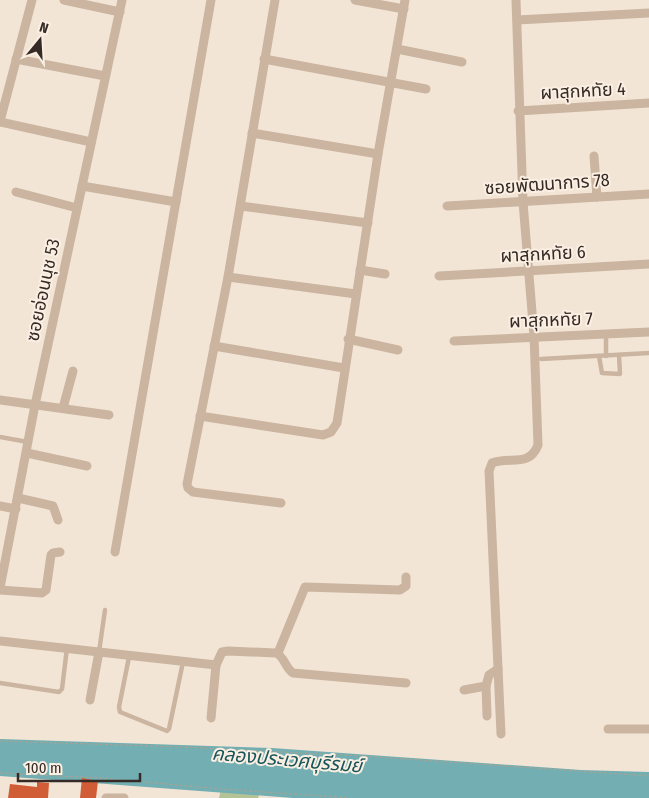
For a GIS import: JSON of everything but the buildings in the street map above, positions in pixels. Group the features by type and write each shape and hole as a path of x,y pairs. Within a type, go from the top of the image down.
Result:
{"street":[{"path":"32,0 0,121 91,142"},
{"path":"64,0 120,12"},
{"name":"ซอยอ่อนนุช 53","path":"0,589 35,405 122,0"},
{"path":"116,552 211,0"},
{"path":"276,0 264,59 228,277 187,484 190,490 281,503"},
{"path":"200,416 323,435 331,432 337,424 348,339 390,81 405,4 355,0"},
{"path":"501,734 489,471 492,462 523,460 532,457 538,445 534,336 527,271 518,111 516,0"},
{"path":"516,20 649,13"},
{"path":"397,49 462,62"},
{"path":"16,59 105,76"},
{"path":"264,59 426,89"},
{"name":"ผาสุกหทัย 4","path":"518,111 649,103"},
{"path":"252,133 378,154"},
{"path":"594,156 597,197"},
{"path":"82,186 176,202"},
{"path":"16,192 77,208"},
{"name":"ซอยพัฒนาการ 78","path":"448,206 649,194"},
{"path":"240,206 368,223"},
{"name":"ผาสุกหทัย 6","path":"439,276 649,264"},
{"path":"360,270 385,274"},
{"path":"228,277 356,294"},
{"name":"ผาสุกหทัย 7","path":"454,341 649,332"},
{"path":"348,339 398,350"},
{"path":"214,346 344,368"},
{"path":"63,408 72,371"},
{"path":"0,400 109,415"},
{"path":"26,453 87,466"},
{"path":"18,498 53,506 58,520"},
{"path":"0,506 16,509"},
{"path":"0,589 42,593 46,590 51,555 60,552"},
{"path":"278,653 305,587 400,590 406,586 406,577"},
{"path":"0,641 129,657 216,665"},
{"path":"211,718 216,665 222,652 228,650 278,653 293,673 406,683"},
{"path":"90,700 99,652"},
{"path":"487,716 486,686 489,675 498,669"},
{"path":"464,690 486,686"},
{"path":"608,728 649,729"},
{"path":"106,798 124,798"}],"lane":[{"path":"606,335 606,356"},
{"path":"542,359 649,353"},
{"path":"599,356 602,373 607,375 620,374 619,355"},
{"path":"0,437 28,442"},
{"path":"99,652 105,610"},
{"path":"0,683 59,692 62,689 68,648"},
{"path":"129,657 119,707 120,712 167,731 183,662"}],"path":[{"path":"0,741 183,747 362,756 649,776"},
{"path":"0,774 100,778 350,798"}],"green space":[{"path":"221,789 261,790 258,798 219,798"}],"water":[{"name":"คลองประเวศบุรีรมย์","path":"0,739 272,748 581,770 649,772 649,798 293,798 0,776"}]}
